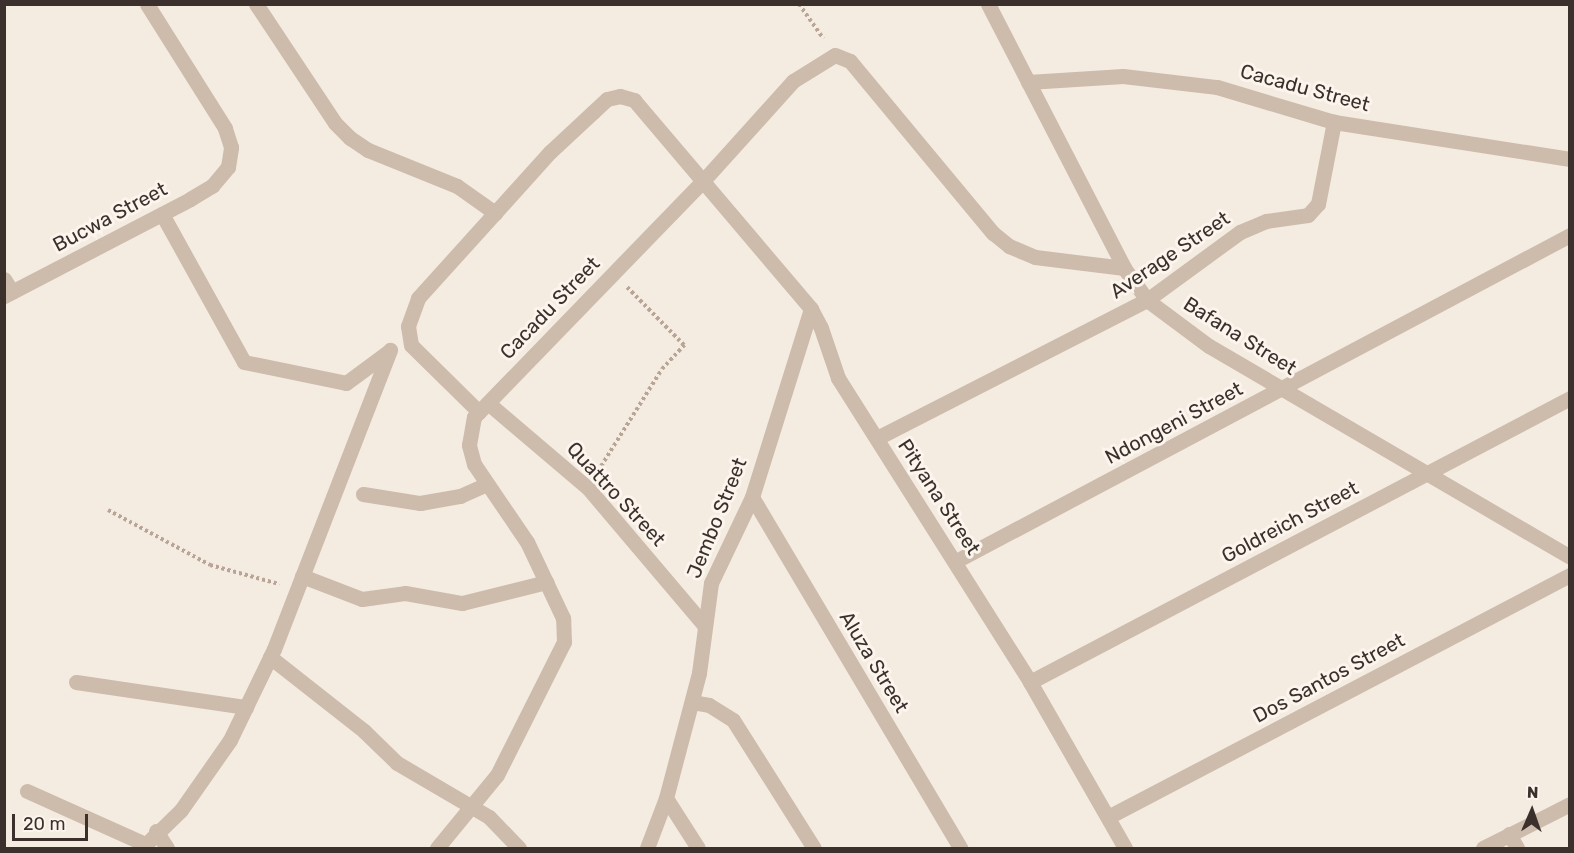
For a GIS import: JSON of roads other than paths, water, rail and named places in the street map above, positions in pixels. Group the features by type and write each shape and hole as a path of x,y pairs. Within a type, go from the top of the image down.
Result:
{"street":[{"path":"256,4 329,114 350,138 368,150 457,186 495,213"},
{"name":"Bafana Street","path":"988,4 1124,268 1147,300 1209,346 1569,557"},
{"name":"Bucwa Street","path":"7,289 162,214 212,186 228,167 231,147 225,128 150,6"},
{"name":"Cacadu Street","path":"473,806 510,754 564,642 563,618 527,542 485,485 469,444 469,430 483,407 702,182 772,99 810,68 835,55 850,61 993,233 1009,246 1035,257 1124,268"},
{"name":"Cacadu Street","path":"1028,82 1123,76 1217,87 1334,122 1569,159"},
{"name":"Pityana Street","path":"407,336 418,298 558,144 607,99 620,96 645,109 702,182 811,309 838,378 957,561 1030,682 1125,849"},
{"name":"Average Street","path":"877,438 1147,300 1240,232 1266,221 1308,215 1314,210 1334,122"},
{"path":"162,214 244,362 346,383 407,336"},
{"name":"Ndongeni Street","path":"957,561 1284,389 1569,235"},
{"name":"Jembo Street","path":"647,849 666,798 692,702 703,654 704,625 711,583 752,497 811,309"},
{"name":"Quattro Street","path":"407,336 411,345 483,407 588,488 704,625"},
{"path":"27,791 144,846 156,831 181,810 230,740 270,657 390,350"},
{"name":"Goldreich Street","path":"1030,682 1569,398"},
{"path":"363,494 420,503 460,496 485,485"},
{"name":"Aluza Street","path":"752,497 960,849"},
{"name":"Dos Santos Street","path":"1108,817 1569,575"},
{"path":"300,583 363,599 405,593 462,603 546,582"},
{"path":"270,657 364,731 397,763 473,806 519,849"},
{"path":"76,682 246,707"},
{"path":"692,702 716,708 733,720 814,849"},
{"path":"666,798 698,849"},
{"path":"1482,849 1569,804"},
{"path":"437,849 473,806"},
{"path":"156,831 167,849"},
{"path":"1509,834 1517,849"}]}
